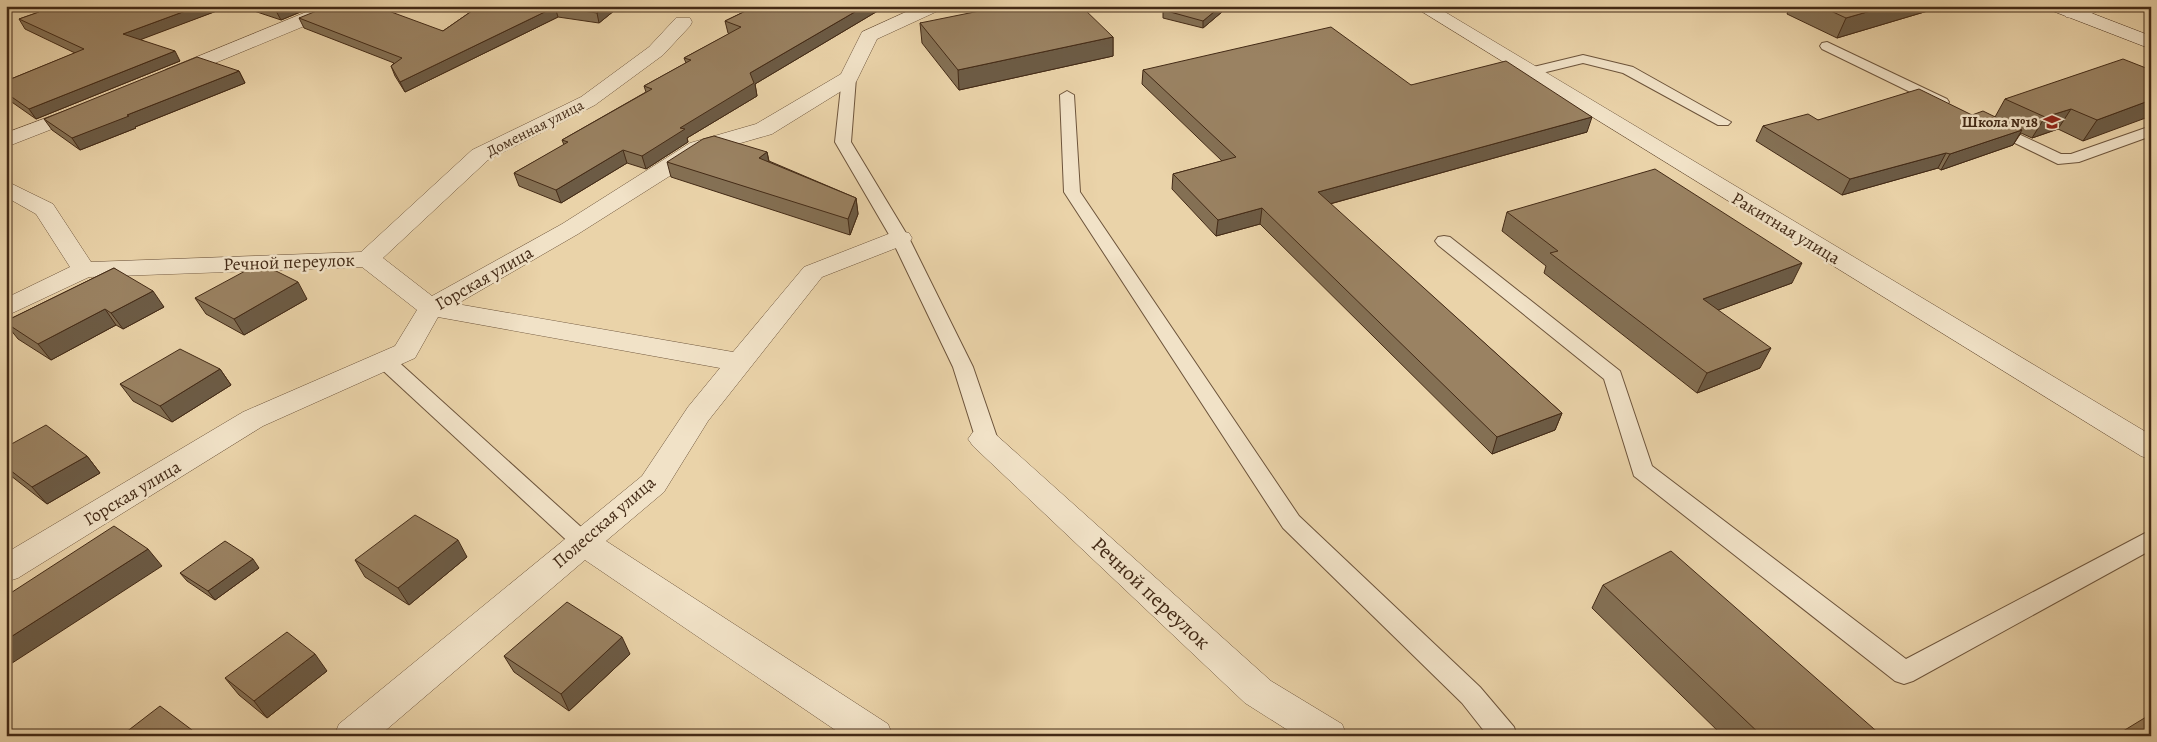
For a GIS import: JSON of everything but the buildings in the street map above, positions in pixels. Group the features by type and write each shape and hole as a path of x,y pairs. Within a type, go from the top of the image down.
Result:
{"street":[{"path":"153,81 337,6"},
{"path":"849,78 869,36 934,6"},
{"name":"Ракитная улица","path":"1422,6 2151,449"},
{"path":"2064,10 2094,6"},
{"path":"2064,10 2151,43"},
{"name":"Доменная улица","path":"368,259 480,155 588,101 656,51 683,22"},
{"name":"Горская улица","path":"6,569 253,418 404,352 431,308 570,229 698,148 764,129 849,78"},
{"path":"6,141 98,104"},
{"path":"6,188 46,209 84,270 6,308"},
{"name":"Полесская улица","path":"352,736 653,484 698,414 813,272 900,238"},
{"name":"Речной переулок","path":"84,270 368,259 431,308 739,362"},
{"name":"Речной переулок","path":"985,439 1258,692 1329,736"},
{"path":"583,542 875,736"}],"lane":[{"path":"1827,46 1951,107"},
{"path":"1530,72 1583,59 1628,70 1723,122"},
{"path":"849,78 843,142 900,238 963,367 985,439"},
{"path":"1067,95 1072,192 1291,522 1471,695 1504,736"},
{"path":"1978,120 2058,158 2073,159 2151,131"},
{"path":"1444,241 1613,376 1642,470 1904,673 2151,539"},
{"path":"385,361 583,542"}],"place":[{"name":"Школа №18","path":"2052,122"}]}
